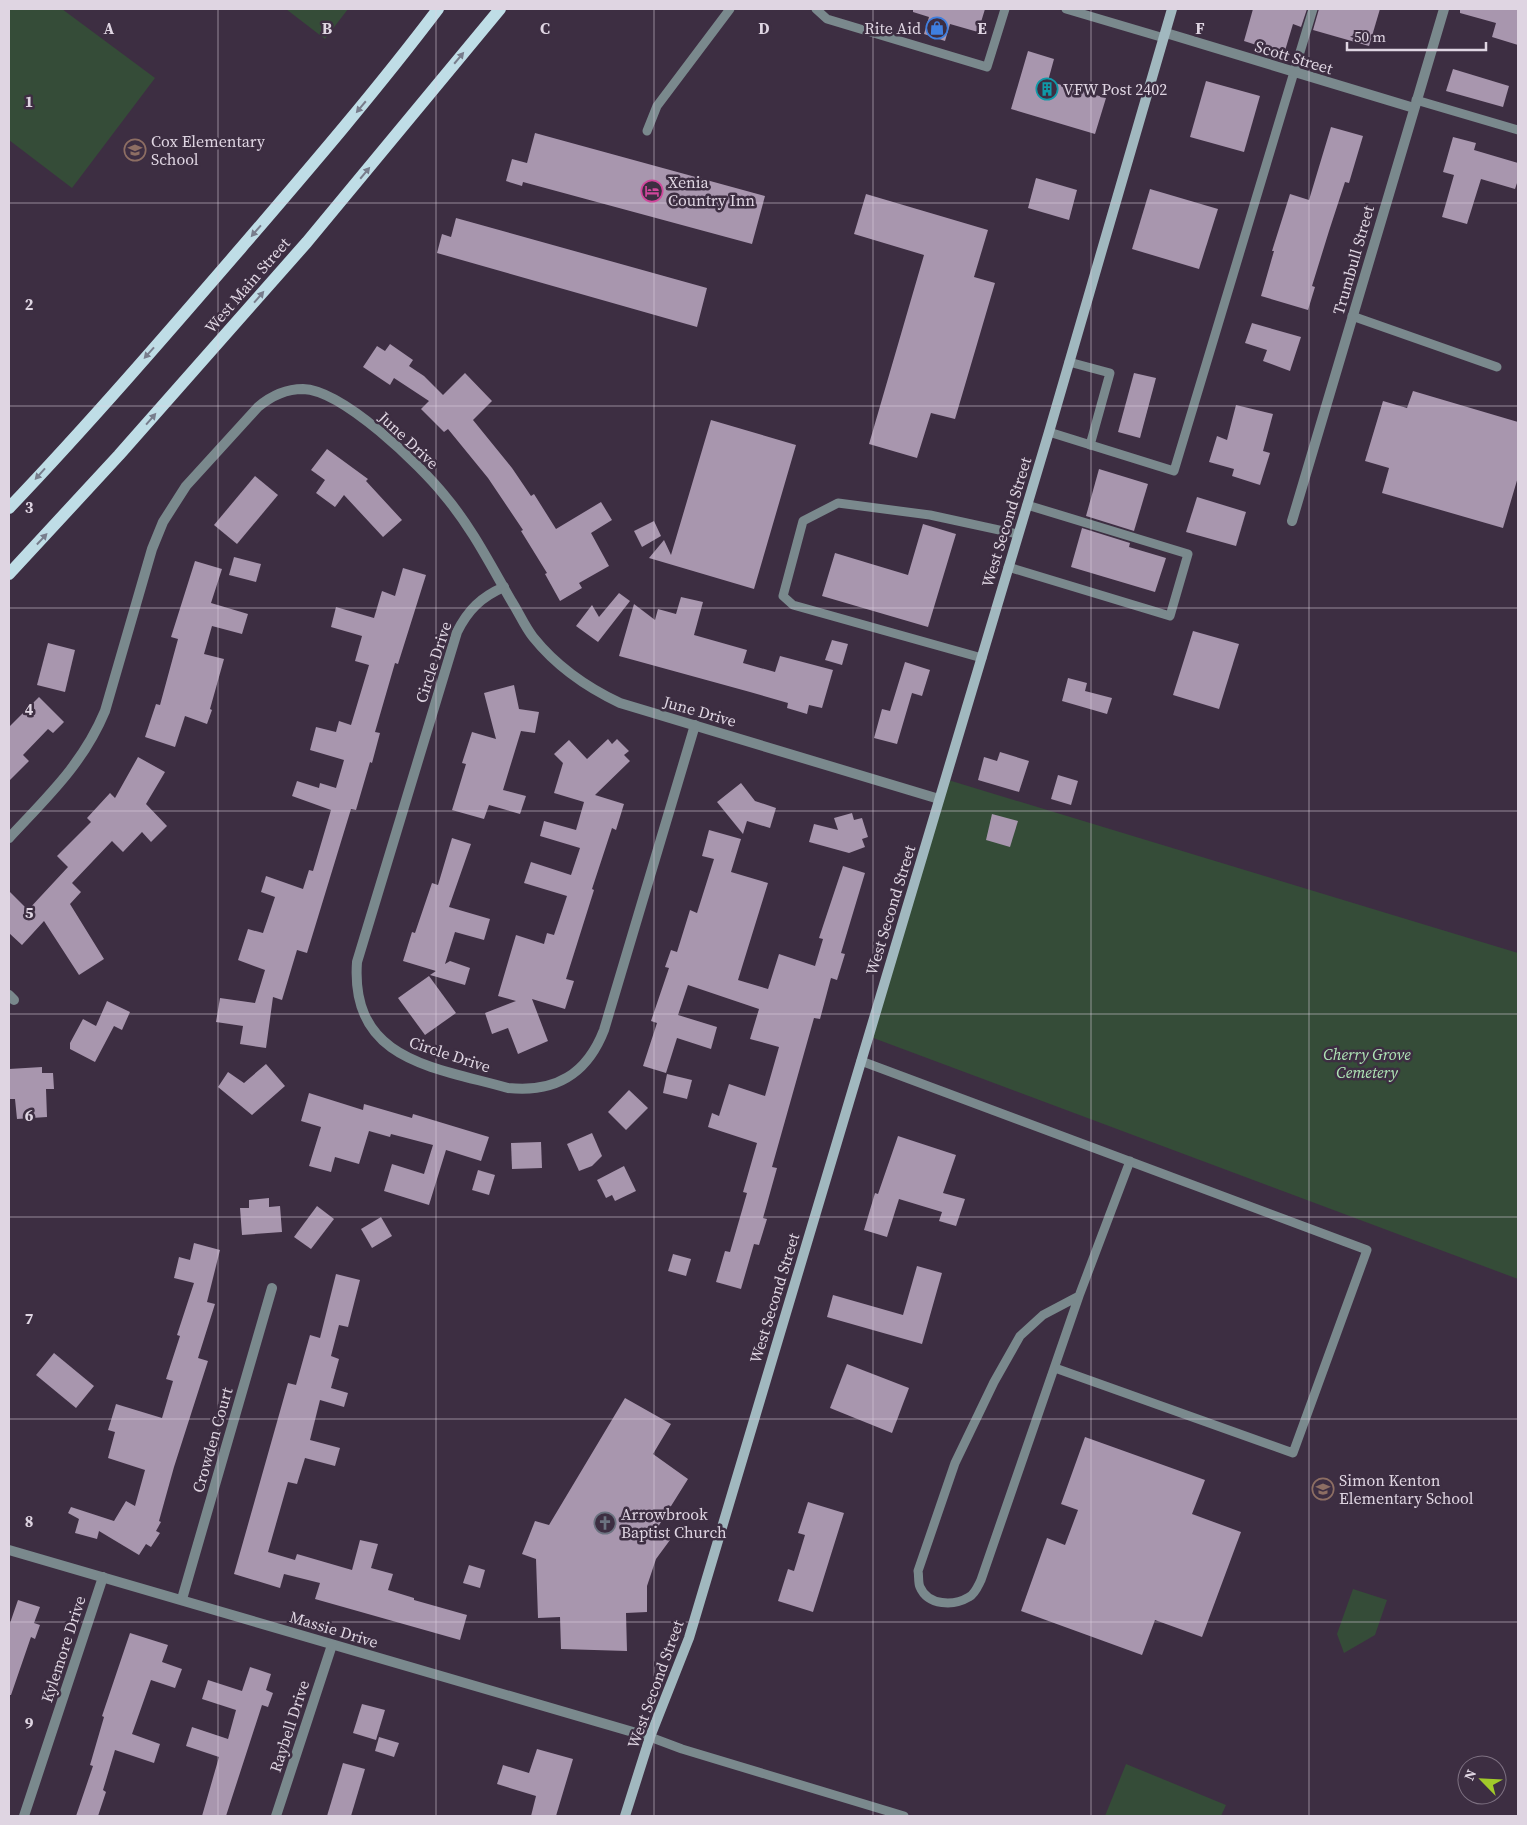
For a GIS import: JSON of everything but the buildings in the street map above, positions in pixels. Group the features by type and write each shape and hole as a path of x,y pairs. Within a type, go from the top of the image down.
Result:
{"main road":[{"name":"West Main Street","path":"9,508 180,319 392,69 438,9"},
{"name":"West Main Street","path":"9,574 120,455 307,242 500,9"},
{"name":"West Second Street","path":"625,1816 650,1737 689,1638 982,658 1172,9"}],"street":[{"name":"Trumbull Street","path":"1292,521 1444,9"},
{"name":"Scott Street","path":"1165,35 1294,73 1415,104"},
{"name":"June Drive","path":"9,838 66,778 96,733 105,711 152,549 174,502 258,407 270,398 285,391 310,390 324,394 355,413 376,429 415,464 446,496 533,636 554,661 595,691 620,702 939,798"},
{"name":"Circle Drive","path":"504,588 489,594 476,604 464,617 457,632 357,962 356,991 362,1011 370,1028 392,1050 416,1061 508,1088 522,1090 548,1086 566,1078 582,1066 599,1044 604,1030 695,725"},
{"name":"Crowden Court","path":"182,1599 272,1288"},
{"name":"Massie Drive","path":"9,1550 650,1737"},
{"name":"Kylemore Drive","path":"24,1816 103,1577"},
{"name":"Raybell Drive","path":"276,1816 332,1644"}],"lane":[{"path":"647,130 657,106 730,9"},
{"path":"816,9 827,19 988,67 1005,9"},
{"path":"1066,9 1165,35"},
{"path":"1049,432 1174,471 1312,9"},
{"path":"1415,104 1518,130"},
{"path":"1352,316 1497,367"},
{"path":"1069,362 1110,373 1090,445"},
{"path":"982,658 793,606 783,596 803,520 838,503 930,515 1018,534"},
{"path":"1008,567 1170,616 1188,554 1027,505"},
{"path":"860,1061 1368,1250 1294,1453 1055,1368"},
{"path":"1080,1296 1043,1315 1020,1336 994,1382 955,1464 918,1571 920,1587 930,1598 944,1603 958,1602 972,1596 981,1580 1080,1296 1130,1161"},
{"path":"650,1737 692,1752 904,1816"}],"green space":[{"path":"9,9 62,9 155,78 72,188 9,140"},
{"path":"286,9 348,9 325,39"},
{"name":"Cherry Grove Cemetery","path":"945,779 1518,953 1518,1279 868,1036"},
{"path":"1353,1589 1387,1600 1375,1635 1344,1653 1337,1634"},
{"path":"1126,1764 1226,1805 1221,1816 1105,1816"}],"place":[{"name":"Rite Aid","path":"937,28"},
{"name":"VFW Post 2402","path":"1047,89"},
{"name":"Cox Elementary School","path":"135,150"},
{"name":"Xenia Country Inn","path":"652,191"},
{"name":"Simon Kenton Elementary School","path":"1323,1489"},
{"name":"Arrowbrook Baptist Church","path":"605,1523"}]}
